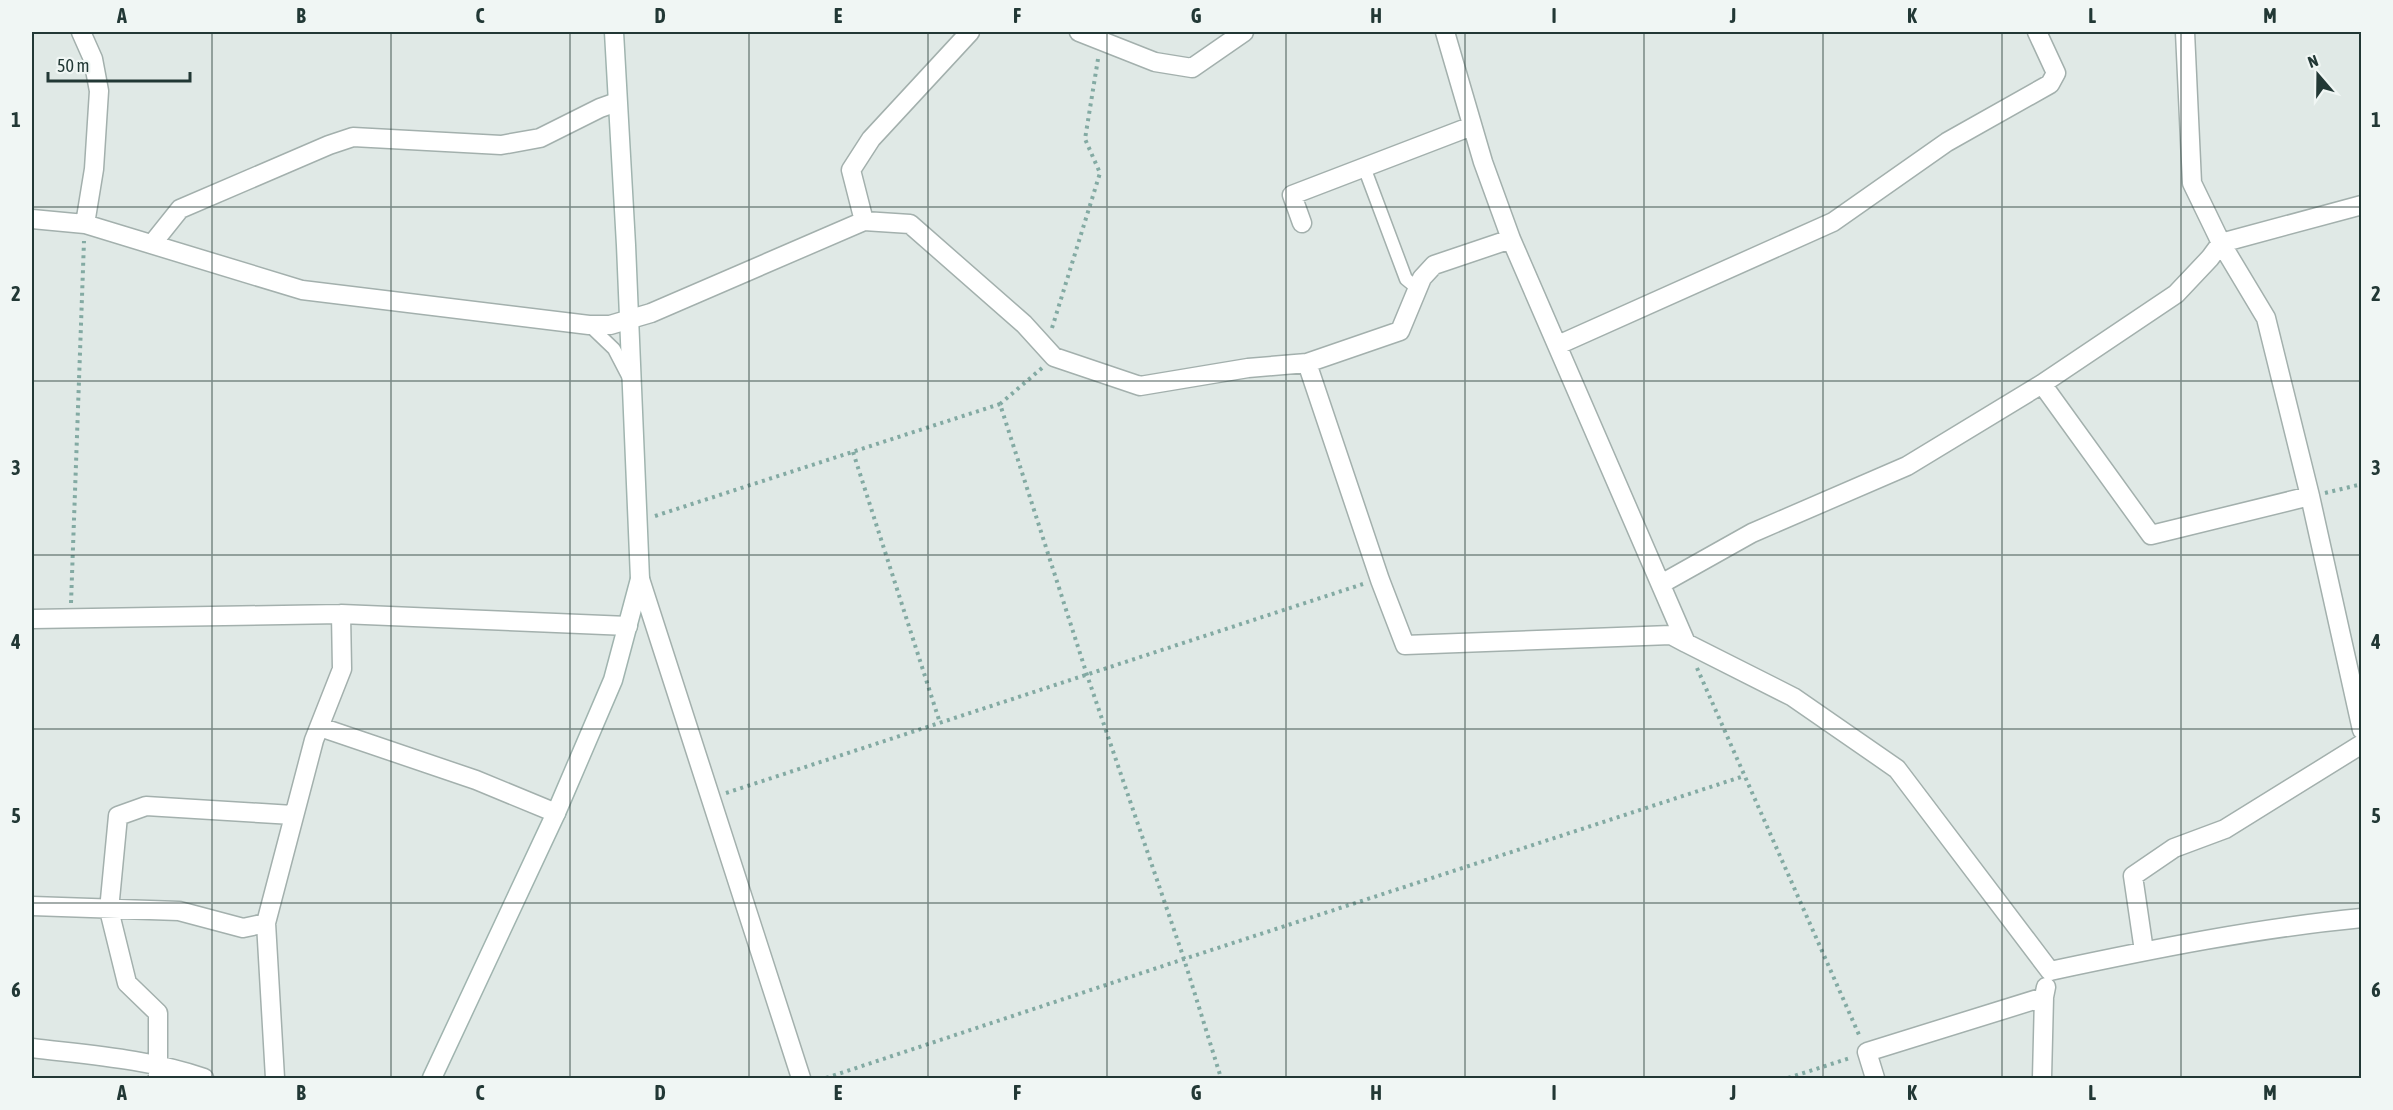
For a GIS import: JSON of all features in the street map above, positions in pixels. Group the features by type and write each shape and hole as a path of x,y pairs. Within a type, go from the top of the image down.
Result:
{"street":[{"path":"81,32 93,59 99,92 94,169 85,224"},
{"path":"614,32 633,389 640,579 801,1078"},
{"path":"864,221 851,170 871,139 970,32"},
{"path":"1079,32 1155,62 1192,68 1244,32"},
{"path":"1445,32 1483,162 1511,239 1686,643"},
{"path":"1558,345 1833,222 1947,142 2050,84 2056,73 2037,32"},
{"path":"2185,32 2192,183 2221,243 2266,318 2310,496 2361,730"},
{"path":"152,244 180,209 329,145 353,137 501,144 540,138 617,102"},
{"path":"1302,223 1292,195 1472,126"},
{"path":"1661,584 1752,533 1907,466 2042,384 2176,294 2221,243 2361,205"},
{"path":"32,219 85,224 302,290 589,325 610,325 651,313 864,221 910,224 1024,324 1050,353 1140,386 1248,368 1307,363 1400,331 1422,278 1434,266 1511,239"},
{"path":"1307,363 1380,580 1405,645 1671,635 1793,697 1897,769 2050,971"},
{"path":"2042,384 2151,535 2310,496"},
{"path":"432,1078 556,813 613,680 640,579"},
{"path":"275,1078 266,923 314,740 342,669 341,614"},
{"path":"32,619 341,614 628,626"},
{"path":"320,727 476,780 556,813"},
{"path":"2144,951 2133,876 2174,848 2225,829 2361,744"},
{"path":"159,1073 158,1013 127,983 109,910 118,816 146,806 293,815"},
{"path":"32,906 179,911 243,928 266,923"},
{"path":"2050,971 2144,951 2267,930 2361,918"},
{"path":"2042,1078 2044,997 2050,971"},
{"path":"1875,1078 1867,1052 2044,997"},
{"path":"32,1048 119,1058 159,1073 180,1070 204,1078"}],"lane":[{"path":"1364,167 1406,279 1417,288"},
{"path":"589,325 614,349 633,389"}],"path":[{"path":"638,522 1000,404 1050,353 1100,173 1085,139 1101,41"},
{"path":"70,618 85,224"},
{"path":"1000,404 1087,675 1184,959 1221,1078"},
{"path":"854,452 940,723"},
{"path":"2310,496 2361,484"},
{"path":"711,798 1380,580"},
{"path":"1686,643 1867,1052 1788,1078"},
{"path":"826,1078 1744,776"}]}
